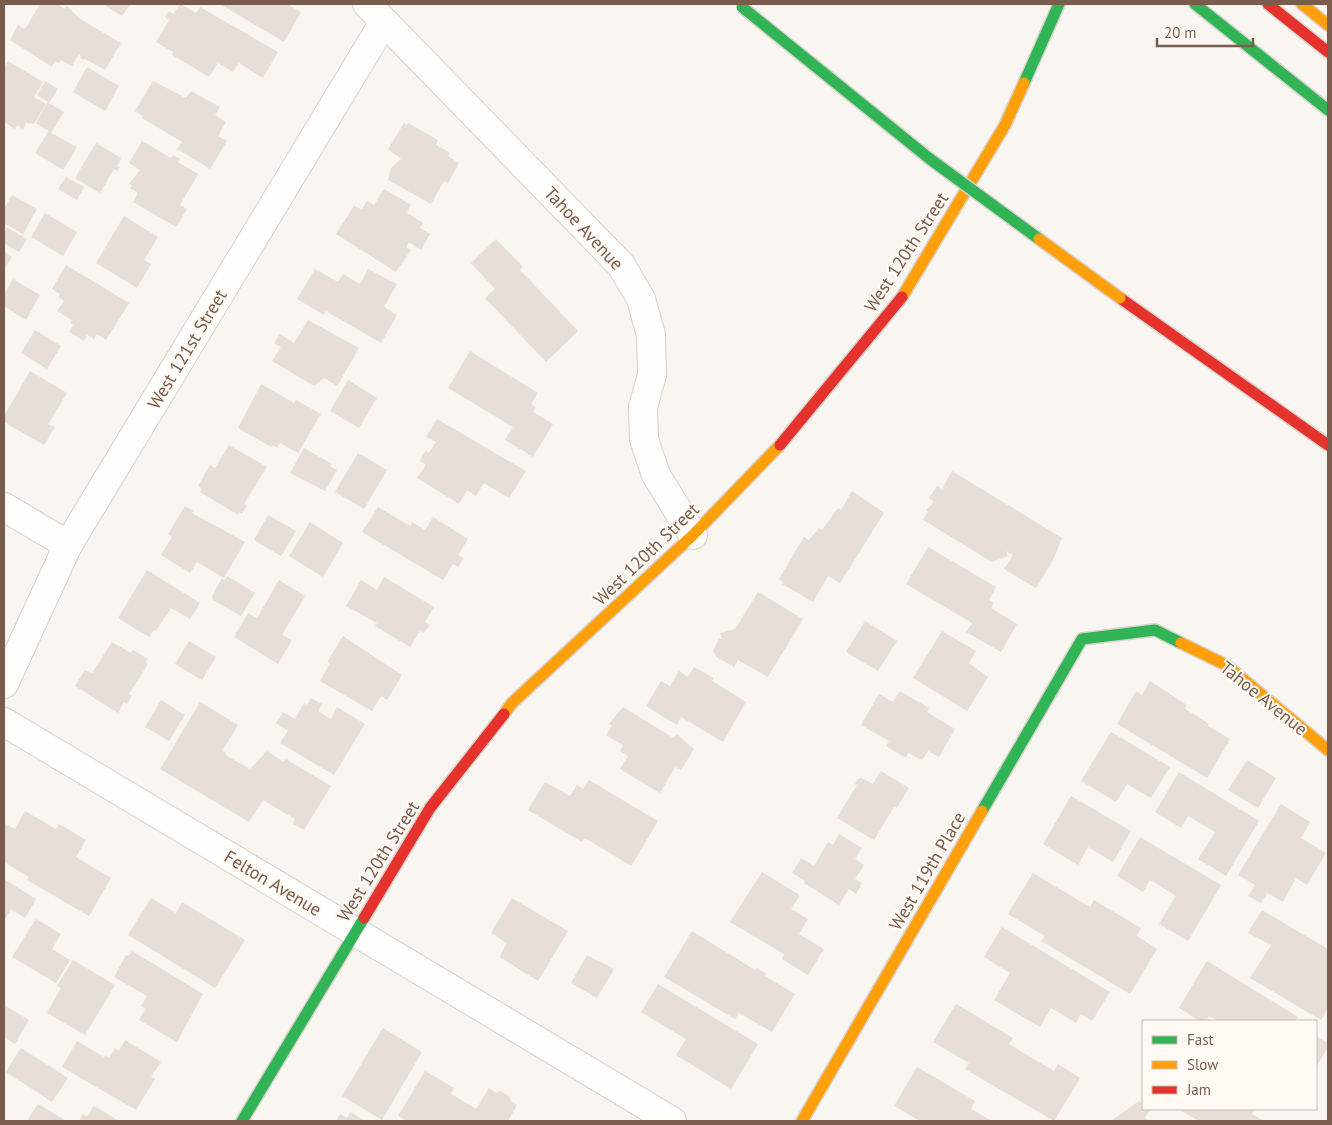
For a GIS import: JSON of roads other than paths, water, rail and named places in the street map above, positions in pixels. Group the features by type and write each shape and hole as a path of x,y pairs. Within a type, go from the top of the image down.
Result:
{"main road":[{"name":"West 120th Street","path":"242,1121 430,808 512,703 693,535 785,440 897,305 1005,125 1058,4"},
{"path":"1195,4 1328,110"},
{"path":"1268,4 1328,52"},
{"path":"1302,4 1328,25"},
{"path":"740,6 930,159 1120,298 1328,445"},
{"name":"Tahoe Avenue","path":"1082,639 1155,630 1226,664 1328,750"},
{"name":"West 119th Place","path":"802,1121 1082,639"}],"street":[{"name":"Tahoe Avenue","path":"376,13 621,265 641,300 651,334 652,374 643,407 644,439 656,475 693,535"},
{"name":"West 121st Street","path":"4,684 68,545 376,13"},
{"path":"4,507 68,545"},
{"name":"Felton Avenue","path":"4,722 672,1121"}]}
